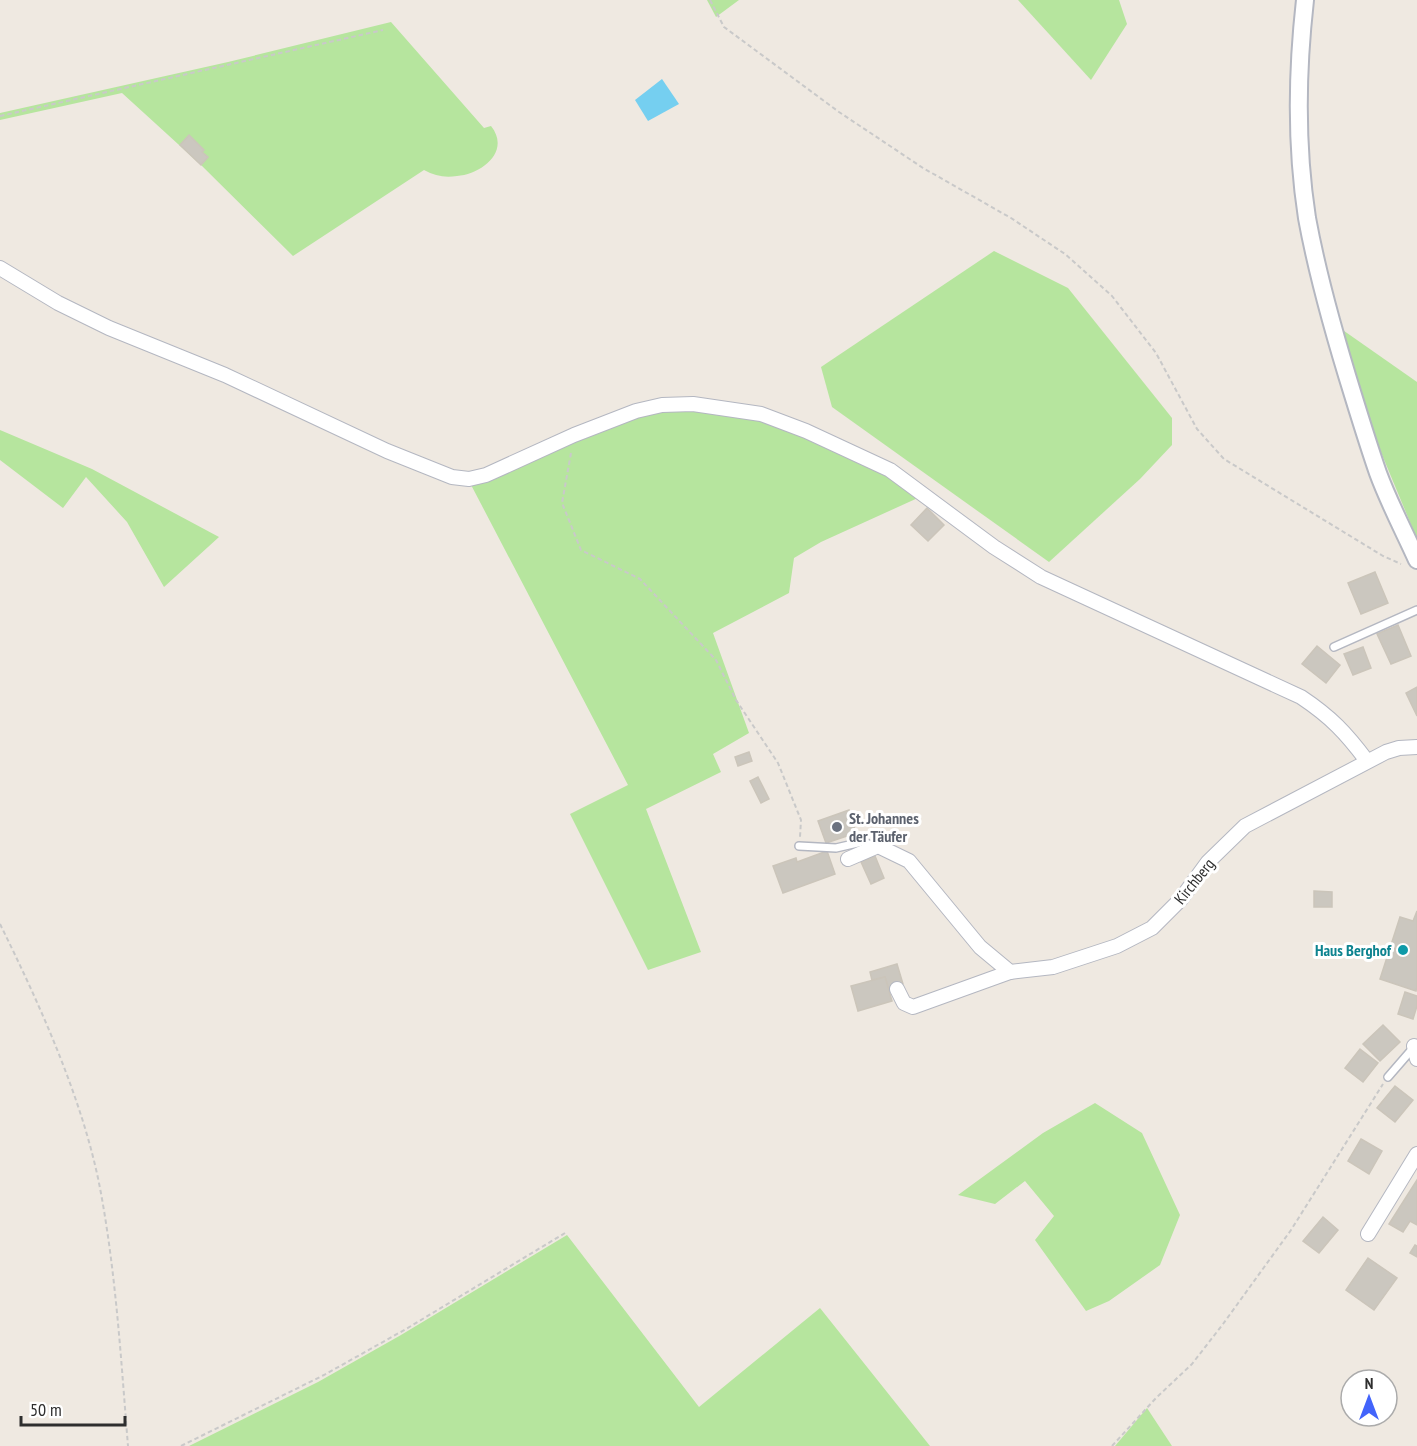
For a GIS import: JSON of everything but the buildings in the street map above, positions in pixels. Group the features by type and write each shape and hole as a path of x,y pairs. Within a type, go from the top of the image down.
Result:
{"street":[{"path":"1305,0 1300,56 1300,133 1307,217 1332,329 1378,474 1413,564"},
{"path":"0,268 58,303 109,328 225,375 387,451 453,477 469,479 486,474 574,435 636,411 662,405 693,404 761,414 806,431 890,470 994,547 1041,577 1301,697 1325,713 1367,761"},
{"name":"Kirchberg","path":"897,990 904,1003 914,1007 1010,972 1053,967 1117,946 1152,928 1181,899 1208,862 1245,826 1367,761 1399,748 1417,747"},
{"path":"848,859 878,846 909,861 980,947 1010,972"},
{"path":"1368,1234 1417,1154"}],"lane":[{"path":"1334,647 1417,610"},
{"path":"799,846 836,848 862,842 878,846"},
{"path":"1388,1077 1416,1049"}],"path":[{"path":"710,0 724,27 839,112 923,168 1011,218 1065,254 1112,296 1156,352 1197,429 1224,459 1383,556 1413,564"},
{"path":"0,116 383,30"},
{"path":"574,435 562,503 580,550 640,579 716,660 736,700 778,763 801,820 799,846"},
{"path":"0,924 31,988 78,1108 100,1186 112,1259 128,1446"},
{"path":"1112,1446 1199,1356 1291,1230 1388,1077"},
{"path":"181,1446 324,1375 406,1329 565,1233"}],"green space":[{"path":"707,0 739,0 716,17"},
{"path":"1018,0 1119,0 1127,24 1091,80"},
{"path":"391,22 484,128 491,126 498,144 496,152 484,166 466,174 444,177 424,170 293,256 201,165 122,93 0,120 0,113 228,62"},
{"path":"994,251 1068,288 1172,418 1172,445 1140,479 1049,562 832,407 821,367"},
{"path":"1337,326 1417,382 1417,539 1373,433"},
{"path":"662,407 761,417 888,473 920,497 821,542 794,558 789,593 713,633 749,733 713,754 721,772 646,809 701,952 648,970 570,814 628,785 469,481 575,438"},
{"path":"0,430 92,469 219,537 164,587 127,522 86,477 63,508 0,460"},
{"path":"1095,1103 1142,1133 1180,1215 1160,1265 1109,1301 1086,1311 1035,1240 1054,1216 1025,1181 995,1204 958,1195 1043,1133"},
{"path":"567,1235 699,1407 820,1308 930,1446 189,1446 318,1382"},
{"path":"1147,1408 1172,1446 1115,1446"}],"water":[{"path":"662,79 679,104 648,121 635,100"}],"place":[{"name":"St. Johannes der Täufer","path":"837,827"},
{"name":"Haus Berghof","path":"1403,950"}]}
